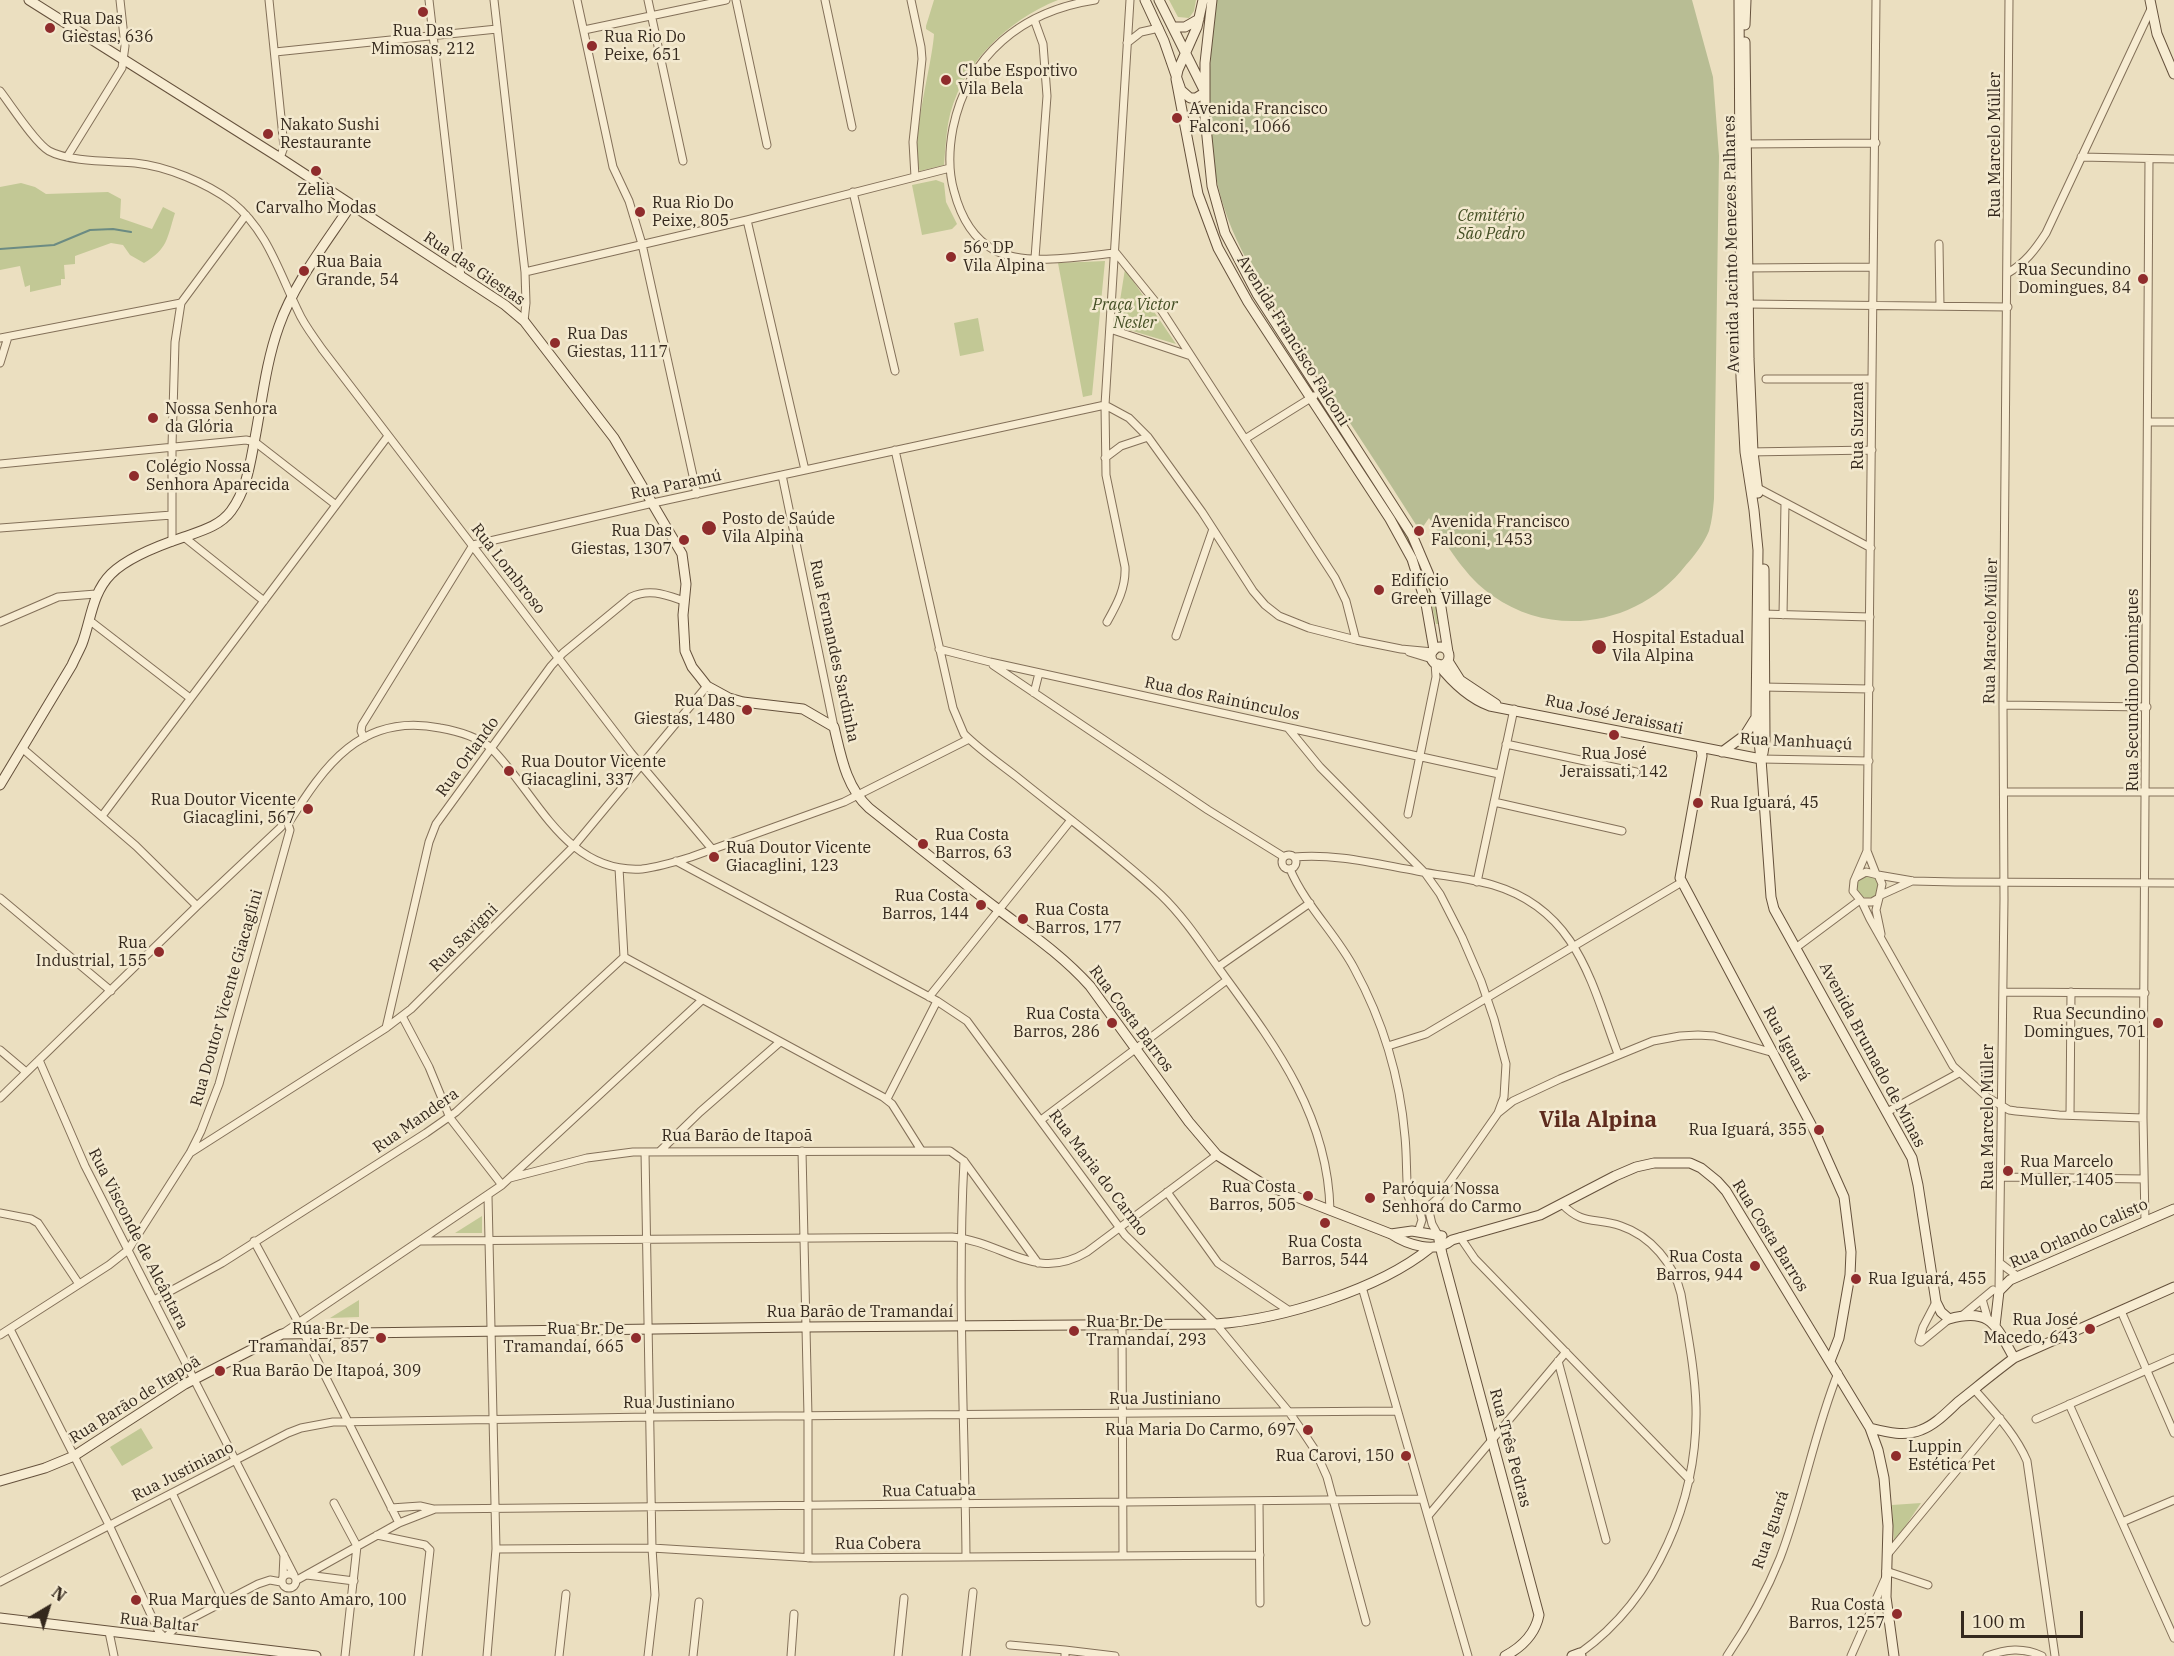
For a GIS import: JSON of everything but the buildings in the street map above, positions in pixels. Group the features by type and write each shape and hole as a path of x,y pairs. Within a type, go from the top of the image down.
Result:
{"main road":[{"name":"Rua das Giestas","path":"29,0 279,158 505,305 524,321 614,438 682,554 686,584 683,634 685,651 692,667 707,686 718,693 743,702 803,710 834,727"},
{"name":"Avenida Francisco Falconi","path":"1145,0 1159,28 1176,79 1198,194 1218,248 1248,302 1390,519 1412,559 1426,604 1434,658"},
{"path":"1159,0 1186,52 1204,92 1190,98 1180,90 1176,79 1178,70 1186,52 1193,40 1203,0"},
{"name":"Avenida Francisco Falconi","path":"1212,0 1204,92 1212,186 1225,233 1257,294 1412,535 1440,601 1452,670 1460,680 1500,707"},
{"name":"Avenida Jacinto Menezes Palhares","path":"1739,0 1744,304 1741,377 1754,486"},
{"name":"Avenida Jacinto Menezes Palhares","path":"1742,144 1746,0"},
{"path":"2151,4 2157,34 2174,74"},
{"path":"1173,27 1185,27 1199,19"},
{"path":"0,785 72,665 96,594 112,573 125,563 223,521 231,511 249,476 276,336 292,297 351,205"},
{"name":"Avenida Brumado de Minas","path":"1754,486 1761,614 1760,687 1765,740 1761,759"},
{"path":"1442,647 1448,656 1443,664 1434,658 1442,647"},
{"path":"1434,658 1462,690 1481,703 1500,707"},
{"name":"Avenida Brumado de Minas","path":"1760,687 1756,717 1771,897 1774,909 1905,1143 1915,1170 1936,1302 1941,1312 1949,1319"},
{"name":"Rua José Jeraissati","path":"1500,707 1722,752"},
{"path":"1722,752 1745,735 1756,717"},
{"name":"Rua Fernandes Sardinha","path":"834,727 847,776 856,796"},
{"path":"1682,882 1680,868 1702,756 1701,748"},
{"name":"Rua Manhuaçú","path":"1722,752 1761,759"},
{"name":"Rua Costa Barros","path":"856,796 999,910 1044,942 1074,968 1090,986 1189,1122 1217,1155 1263,1184 1414,1244 1435,1247 1456,1238 1540,1215 1636,1167 1670,1161 1690,1163 1701,1168 1726,1191 1870,1428 1884,1478 1888,1526 1886,1575 1888,1620 1894,1656"},
{"name":"Rua Iguará","path":"1682,882 1817,1135 1844,1197 1850,1244 1850,1275 1839,1338 1830,1361"},
{"name":"Rua Orlando Calisto","path":"1991,1323 1996,1291 2017,1276 2174,1209"},
{"name":"Rua Costa Barros","path":"1391,1234 1404,1231 1456,1238"},
{"path":"1406,1264 1414,1244 1421,1238 1438,1234"},
{"name":"Rua Três Pedras","path":"1438,1234 1435,1247 1493,1439 1539,1616 1533,1633 1508,1656"},
{"name":"Rua Barão de Tramandaí","path":"304,1333 1216,1324 1247,1321 1288,1311 1362,1287 1435,1247"},
{"path":"1870,1428 1898,1433 1920,1431 1935,1422 2014,1358 2174,1287"},
{"path":"1949,1319 1971,1314 1991,1323 2014,1358"},
{"name":"Rua Barão de Itapoã","path":"0,1481 45,1468 74,1456 194,1379 282,1334 304,1333"},
{"name":"Rua Baltar","path":"0,1618 316,1656"}],"street":[{"path":"0,91 48,151 67,157 113,85 124,60 125,46 120,0"},
{"path":"269,0 284,147 279,158"},
{"path":"429,0 461,277"},
{"path":"494,0 525,272 524,321"},
{"path":"577,0 613,166 629,201 642,244 697,494"},
{"path":"648,0 683,160"},
{"path":"584,30 726,0"},
{"path":"736,0 767,145"},
{"path":"825,0 852,127"},
{"path":"911,0 922,59 913,142 915,177"},
{"path":"1095,0 1061,7 1034,19 994,48 971,77 957,110 950,141 950,168 958,206 973,231 992,249 1006,254 1035,258 1116,253"},
{"path":"1107,622 1124,588 1126,578 1108,492 1105,458 1110,329 1130,0"},
{"name":"Rua Suzana","path":"1857,876 1867,851 1869,761 1876,0"},
{"name":"Rua Marcelo Müller","path":"1996,1291 2000,1263 2002,1177 2003,705 2009,0"},
{"path":"2008,273 2031,256 2046,233 2151,4"},
{"path":"1034,19 1043,44 1047,96 1035,258"},
{"path":"1128,20 1141,32"},
{"path":"1127,43 1141,32 1159,28"},
{"path":"274,52 497,29"},
{"path":"1742,144 1876,143"},
{"name":"Rua Lombroso","path":"67,157 158,166 213,190 232,202 246,215 269,247 310,331 641,766 712,849"},
{"path":"2080,157 2174,159"},
{"name":"Rua Secundino Domingues","path":"2145,1222 2143,1118 2149,159"},
{"path":"525,272 747,220 950,168"},
{"path":"853,192 895,371"},
{"path":"172,542 175,342 181,303 246,215"},
{"path":"747,220 805,470"},
{"path":"1939,244 1940,306"},
{"path":"1116,253 1158,305 1335,578 1346,601 1356,640"},
{"path":"1743,268 1873,267"},
{"path":"0,363 4,337 181,303"},
{"path":"1744,304 2008,307"},
{"path":"1110,329 1191,356"},
{"path":"1766,379 1872,379"},
{"path":"1245,439 1320,392"},
{"path":"1106,405 1129,418 1148,437 1197,505 1253,591 1279,616 1309,628 1434,658 1436,677 1408,814"},
{"name":"Rua Paramú","path":"473,545 653,503 1106,405"},
{"path":"2149,422 2174,422"},
{"path":"102,816 388,436"},
{"path":"1105,458 1121,446 1148,437"},
{"path":"0,464 246,440 255,442 336,505"},
{"path":"895,450 939,649 959,724 969,739 1163,897 1218,967 1279,1053 1304,1099 1314,1125 1325,1168 1330,1210"},
{"path":"1749,452 1872,450"},
{"name":"Rua Fernandes Sardinha","path":"782,476 834,727"},
{"path":"1754,486 1871,548"},
{"path":"1783,615 1785,503"},
{"path":"0,528 172,515"},
{"path":"1176,636 1212,530"},
{"path":"184,537 264,602"},
{"path":"364,738 361,731 362,725 473,545"},
{"name":"Rua Orlando","path":"386,1028 431,832 435,824 559,657 641,592 650,591 684,601"},
{"path":"0,622 58,597 96,594"},
{"path":"1761,614 1870,616"},
{"path":"89,620 190,698"},
{"name":"Rua dos Rainúnculos","path":"939,649 1499,774"},
{"path":"990,662 1208,810 1284,857 1288,855 1309,856 1369,863 1477,882 1508,890 1536,905 1552,919 1575,947 1618,1054"},
{"path":"1034,693 1040,673"},
{"name":"Rua Savigni","path":"190,1153 402,1016 573,847 707,686"},
{"path":"1760,687 1870,689"},
{"path":"2003,705 2147,707"},
{"path":"1477,882 1514,709"},
{"name":"Rua Doutor Vicente Giacaglini","path":"0,1335 128,1250 190,1153 219,1084 286,828 308,792 342,751 388,728 430,726 475,738 491,748 573,847 599,862 619,868 642,869 676,861 831,807 969,739"},
{"path":"1287,727 1320,768 1425,873 1440,894 1462,937 1487,997 1506,1064 1504,1097 1498,1113 1439,1197 1423,1207"},
{"path":"1506,744 1636,772"},
{"path":"22,748 102,816 197,906"},
{"name":"Rua Manhuaçú","path":"1761,759 1869,761"},
{"path":"2004,792 2174,792"},
{"path":"1494,802 1622,831"},
{"path":"929,997 1071,820"},
{"path":"0,1098 197,906 286,828"},
{"name":"Rua Suzana","path":"1867,851 1877,874"},
{"path":"1284,857 1283,865 1290,869 1296,884 1353,965 1366,990 1388,1046 1404,1123 1407,1188 1410,1201 1423,1207 1438,1234"},
{"path":"1290,869 1296,864 1294,857"},
{"name":"Rua Maria do Carmo","path":"676,861 929,997 967,1021 1119,1227 1144,1255 1216,1324 1289,1412 1322,1464 1334,1500 1366,1622"},
{"path":"619,868 624,957 887,1100 921,1150"},
{"path":"2143,1118 2016,1111 1987,1097 1959,1073 1861,901 1853,891 1854,881 1857,876 1866,872 1913,881 2174,883"},
{"path":"1877,874 1882,884 1876,905 1882,939"},
{"path":"1797,947 1861,901 1872,902 1913,881"},
{"path":"1388,1046 1426,1034 1682,882"},
{"path":"0,898 111,991"},
{"path":"1218,967 1310,903"},
{"name":"Rua Mandera","path":"154,1300 211,1269 450,1118 624,957"},
{"path":"1041,1120 1137,1050 1227,980"},
{"path":"2003,992 2145,993"},
{"path":"2070,1115 2072,992"},
{"name":"Rua Barão de Itapoã","path":"282,1334 502,1185 702,1000"},
{"path":"887,1100 936,1001"},
{"path":"402,1016 429,1067 450,1118 502,1185"},
{"path":"1498,1113 1523,1095 1653,1041 1698,1035 1714,1036 1774,1053"},
{"path":"660,1151 700,1112 780,1042"},
{"path":"0,1050 26,1072"},
{"name":"Rua Visconde de Alcântara","path":"39,1060 73,1141 295,1578"},
{"path":"1887,1112 1959,1073"},
{"name":"Rua Barão de Itapoã","path":"510,1178 586,1158 660,1151 921,1150 950,1151 964,1161"},
{"path":"802,1151 808,1416 808,1558"},
{"path":"645,1152 651,1506 655,1595 648,1656"},
{"path":"421,1241 961,1238 1038,1263 1055,1265 1078,1258 1217,1155"},
{"path":"964,1161 1038,1263"},
{"path":"964,1161 961,1326 966,1557"},
{"path":"2002,1177 2144,1179"},
{"path":"1167,1192 1218,1263 1288,1311"},
{"path":"488,1196 496,1508 496,1549 488,1656"},
{"path":"1562,1203 1576,1217 1623,1226 1637,1234 1662,1255 1678,1281 1696,1406 1696,1430 1690,1480 1670,1538 1640,1591 1614,1623 1578,1655"},
{"path":"1418,1232 1423,1207"},
{"path":"0,1213 31,1219 38,1223 79,1284"},
{"path":"1456,1238 1690,1480"},
{"path":"254,1241 304,1333 399,1523"},
{"path":"2000,1263 2017,1276"},
{"path":"1362,1287 1468,1656"},
{"path":"1963,1315 1996,1291"},
{"path":"1982,1299 1991,1323"},
{"path":"1936,1302 1923,1327 1919,1341 1921,1342 1949,1319"},
{"path":"2121,1311 2174,1433"},
{"path":"1122,1326 1124,1556"},
{"path":"10,1329 109,1525 159,1632 165,1638 177,1626 264,1581 282,1579 289,1573 295,1578 295,1586 284,1587 282,1579"},
{"path":"1428,1516 1566,1352"},
{"path":"2036,1419 2174,1358"},
{"path":"1558,1361 1606,1540"},
{"name":"Rua Iguará","path":"1727,1656 1759,1605 1780,1556 1828,1398 1838,1373"},
{"path":"1974,1389 2000,1418 2020,1446 2027,1461 2055,1656"},
{"path":"2070,1404 2174,1638"},
{"name":"Rua Justiniano","path":"0,1582 301,1428 319,1424 349,1421 651,1417 1397,1411"},
{"path":"1887,1555 2000,1418"},
{"path":"172,1493 224,1602"},
{"name":"Rua Catuaba","path":"392,1508 1422,1499"},
{"path":"2122,1522 2174,1500"},
{"path":"1259,1502 1260,1603"},
{"path":"334,1503 357,1546 345,1656"},
{"name":"Rua Catuaba","path":"295,1578 307,1575 399,1523 435,1509"},
{"path":"377,1535 425,1545 430,1550 418,1656"},
{"name":"Rua Cobera","path":"496,1549 652,1548 808,1558 1260,1555"},
{"name":"Rua Visconde de Alcântara","path":"282,1579 284,1555"},
{"path":"307,1575 354,1581"},
{"path":"1851,1656 1886,1575 1928,1585"},
{"path":"966,1656 973,1592"},
{"path":"559,1656 566,1594"},
{"path":"898,1656 904,1598"},
{"path":"693,1656 699,1602"},
{"path":"790,1656 795,1614"},
{"path":"110,1632 114,1656"},
{"path":"1010,1645 1065,1653 1115,1656"},
{"path":"1987,1656 2000,1651 2019,1649 2042,1656"}],"green space":[{"name":"Clube Esportivo Vila Bela","path":"934,0 1058,0 1039,9 1003,33 974,65 962,83 954,103 948,124 944,165 920,171 917,142 934,34 926,29 926,26"},
{"path":"1169,0 1196,0 1194,11 1189,18 1178,17"},
{"name":"Cemitério São Pedro","path":"1215,0 1692,0 1713,77 1719,156 1714,499 1710,527 1705,540 1667,585 1646,601 1622,612 1596,619 1569,621 1543,618 1517,610 1493,596 1474,580 1429,518 1420,531 1264,290 1232,230 1218,186 1211,140 1209,93"},
{"path":"936,180 944,183 946,202 957,224 952,229 922,235 912,185"},
{"path":"21,183 35,187 46,194 108,192 121,199 120,218 152,229 163,207 175,213 166,242 158,253 144,263 130,255 123,245 111,243 75,256 75,264 64,265 65,279 61,279 61,285 30,292 30,285 25,287 20,266 0,270 0,187"},
{"path":"1105,261 1092,395 1083,397 1058,263"},
{"name":"Praça Victor Nesler","path":"1125,269 1176,344 1116,326"},
{"path":"978,318 984,351 960,356 954,323"},
{"path":"1319,399 1410,537 1431,582 1439,624 1436,624 1427,583 1412,550"},
{"path":"1868,876 1876,879 1879,887 1876,895 1868,898 1860,895 1857,887 1860,879"},
{"path":"482,1216 482,1233 455,1233"},
{"path":"359,1300 359,1317 330,1318"},
{"path":"141,1428 153,1448 122,1466 110,1447"},
{"path":"1921,1503 1894,1543 1892,1505"}],"waterway":[{"path":"0,249 54,245 90,230 113,229 131,232"}],"place":[{"name":"Rua Das Mimosas, 212","path":"423,12"},
{"name":"Rua Das Giestas, 636","path":"50,28"},
{"name":"Rua Rio Do Peixe, 651","path":"592,46"},
{"name":"Clube Esportivo Vila Bela","path":"946,80"},
{"name":"Avenida Francisco Falconi, 1066","path":"1177,118"},
{"name":"Nakato Sushi Restaurante","path":"268,134"},
{"name":"Zelia Carvalho Modas","path":"316,171"},
{"name":"Rua Rio Do Peixe, 805","path":"640,212"},
{"name":"56º DP Vila Alpina","path":"951,257"},
{"name":"Rua Baia Grande, 54","path":"304,271"},
{"name":"Rua Secundino Domingues, 84","path":"2143,279"},
{"name":"Rua Das Giestas, 1117","path":"555,343"},
{"name":"Nossa Senhora da Glória","path":"153,418"},
{"name":"Colégio Nossa Senhora Aparecida","path":"134,476"},
{"name":"Posto de Saúde Vila Alpina","path":"709,528"},
{"name":"Avenida Francisco Falconi, 1453","path":"1419,531"},
{"name":"Rua Das Giestas, 1307","path":"684,540"},
{"name":"Edifício Green Village","path":"1379,590"},
{"name":"Hospital Estadual Vila Alpina","path":"1599,647"},
{"name":"Rua Das Giestas, 1480","path":"747,710"},
{"name":"Rua José Jeraissati, 142","path":"1614,735"},
{"name":"Rua Doutor Vicente Giacaglini, 337","path":"509,771"},
{"name":"Rua Iguará, 45","path":"1698,803"},
{"name":"Rua Doutor Vicente Giacaglini, 567","path":"308,809"},
{"name":"Rua Costa Barros, 63","path":"923,844"},
{"name":"Rua Doutor Vicente Giacaglini, 123","path":"714,857"},
{"name":"Rua Costa Barros, 144","path":"981,905"},
{"name":"Rua Costa Barros, 177","path":"1023,919"},
{"name":"Rua Industrial, 155","path":"159,952"},
{"name":"Rua Costa Barros, 286","path":"1112,1023"},
{"name":"Rua Secundino Domingues, 701","path":"2158,1023"},
{"name":"Rua Iguará, 355","path":"1819,1130"},
{"name":"Rua Marcelo Muller, 1405","path":"2008,1171"},
{"name":"Rua Costa Barros, 505","path":"1308,1196"},
{"name":"Paróquia Nossa Senhora do Carmo","path":"1370,1198"},
{"name":"Rua Costa Barros, 544","path":"1325,1223"},
{"name":"Rua Costa Barros, 944","path":"1755,1266"},
{"name":"Rua Iguará, 455","path":"1856,1279"},
{"name":"Rua José Macedo, 643","path":"2090,1329"},
{"name":"Rua Br. De Tramandaí, 293","path":"1074,1331"},
{"name":"Rua Br. De Tramandaí, 857","path":"381,1338"},
{"name":"Rua Br. De Tramandaí, 665","path":"636,1338"},
{"name":"Rua Barão De Itapoá, 309","path":"220,1371"},
{"name":"Rua Maria Do Carmo, 697","path":"1308,1430"},
{"name":"Rua Carovi, 150","path":"1406,1456"},
{"name":"Luppin Estética Pet","path":"1896,1456"},
{"name":"Rua Marques de Santo Amaro, 100","path":"136,1600"},
{"name":"Rua Costa Barros, 1257","path":"1897,1614"}],"district":[{"name":"Vila Alpina","path":"1598,1121"}]}
